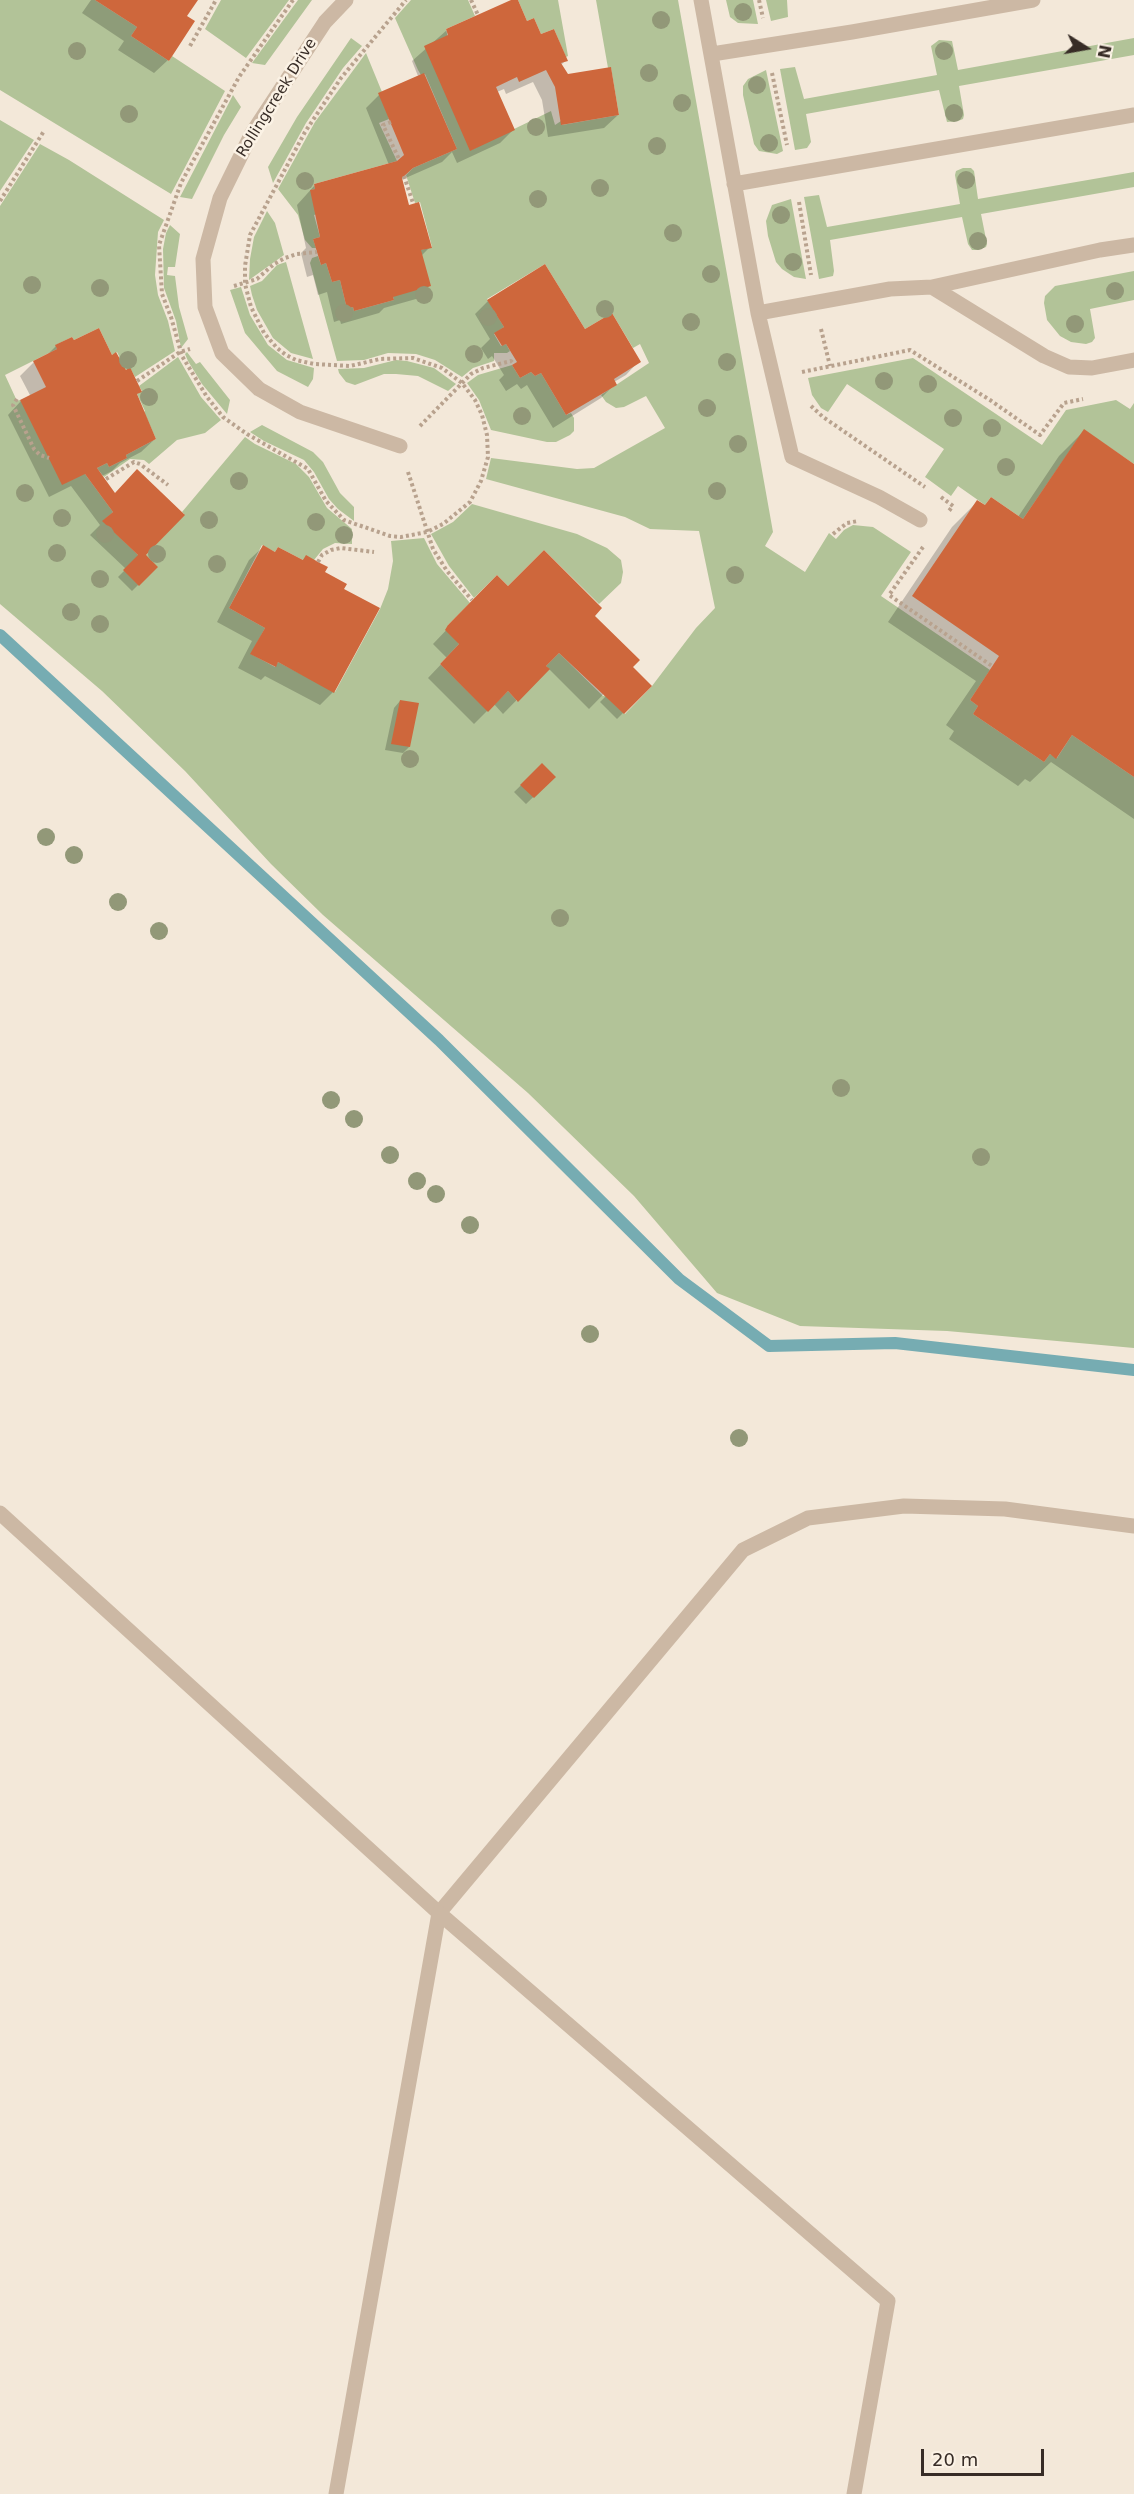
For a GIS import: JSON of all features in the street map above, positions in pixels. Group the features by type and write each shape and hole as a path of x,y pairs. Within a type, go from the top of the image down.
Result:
{"street":[{"name":"Rollingcreek Drive","path":"346,0 325,22 252,133 220,198 202,259 205,307 222,353 259,389 300,412 400,446"},
{"path":"701,0 758,313 792,457 879,497 920,520"},
{"path":"712,54 1033,0"},
{"path":"734,184 1134,115"},
{"path":"758,313 890,289 932,287 1100,250 1134,245"},
{"path":"932,287 1044,356 1069,367 1092,368 1134,360"},
{"path":"336,2494 439,1913 743,1550 808,1518 904,1506 1005,1509 1134,1526"},
{"path":"0,1513 439,1913 888,2301 854,2494"}],"path":[{"path":"190,46 216,0"},
{"path":"293,0 258,48 211,124 181,183 159,245 160,282 180,352 196,381 223,417 247,434 308,469 326,501 344,520 390,536 427,532 453,518 470,502 481,481 488,458 487,435 482,415 462,383 442,368 413,358 380,358 350,366 296,360 277,348 264,333 251,307 245,284 247,246 250,235 305,132 341,78 406,0"},
{"path":"471,0 478,15"},
{"path":"391,122 383,124 399,159"},
{"path":"0,201 44,130"},
{"path":"404,176 413,203"},
{"path":"204,292 245,284 257,279 274,264 285,258 317,252"},
{"path":"136,381 180,352 217,339"},
{"path":"801,380 799,372 910,350 990,400 1040,435 1064,403 1094,397"},
{"path":"472,600 440,561 427,532 400,446 471,374 483,368 510,361 514,364"},
{"path":"17,399 13,405 34,449 40,455 49,458"},
{"path":"808,404 823,417 953,506 946,515"},
{"path":"106,479 134,462 168,485"},
{"path":"926,544 889,595 993,666"},
{"path":"318,562 322,555 341,548 374,552"}],"green space":[{"path":"0,0 95,0 137,27 131,36 169,61 172,56 225,91 171,194 0,90"},
{"path":"221,0 289,0 246,58 205,29"},
{"path":"298,0 312,0 265,65 252,63"},
{"path":"411,0 468,0 475,16 446,29 471,150 551,111 555,125 561,121 562,125 619,115 596,0 678,0 773,532 765,546 805,572 829,533 836,539 844,530 853,525 873,527 911,552 881,596 990,670 970,700 978,706 973,714 1044,762 1050,754 1057,758 1072,735 1134,777 1134,1348 947,1331 800,1326 717,1293 634,1196 528,1093 323,915 271,864 185,771 102,691 0,604 0,206 40,144 164,220 158,232 155,275 158,295 168,321 175,351 135,377 130,368 126,370 117,352 112,355 99,328 74,340 72,337 56,345 57,349 5,375 17,401 20,400 85,474 113,512 103,521 138,555 146,555 184,514 182,512 245,437 296,464 309,477 327,508 352,529 352,544 335,543 323,549 314,560 303,560 278,547 275,552 262,545 229,608 265,628 251,654 275,667 278,662 335,692 380,609 388,589 393,561 391,541 424,538 437,564 470,603 448,625 459,644 440,664 488,711 508,691 517,701 549,669 546,666 559,653 625,714 652,686 696,628 715,608 699,531 650,529 625,517 486,479 491,458 577,469 594,468 665,428 646,396 624,407 616,408 606,402 601,395 649,363 640,344 633,348 612,313 585,329 545,264 487,299 504,327 494,334 501,346 506,344 510,351 494,353 494,361 473,368 462,377 435,360 416,354 388,353 364,360 337,361 310,263 312,258 318,256 321,265 326,263 332,282 340,280 347,309 353,307 354,311 394,300 393,297 421,250 432,247 420,202 415,203 406,175 413,168 457,149 425,74 421,75 418,70 395,18"},
{"path":"518,0 558,0 568,56 566,57 554,29 541,34 534,18 527,21"},
{"path":"726,0 753,0 758,24 738,23 730,17"},
{"path":"766,0 787,0 788,17 771,21"},
{"path":"351,38 362,46 343,68 306,123 273,183 268,167 297,117"},
{"path":"1134,38 1134,55 959,86 964,115 963,119 958,121 947,122 939,90 806,114 811,142 807,148 795,150 780,69 795,67 804,99 937,75 931,46 939,40 952,41 958,70"},
{"path":"366,53 382,92 389,119 379,123 397,161 314,184 315,189 311,190 320,237 313,239 316,248 312,248 305,240 298,215 278,189 315,122"},
{"path":"766,70 783,151 777,154 759,151 754,144 743,95 743,86 748,79"},
{"path":"233,95 241,107 224,135 192,199 180,197"},
{"path":"0,120 34,140 0,191"},
{"path":"971,168 974,171 978,199 1134,172 1134,187 981,214 987,244 986,247 978,250 972,250 968,244 962,217 830,240 833,276 819,279 804,197 819,195 827,227 960,204 955,175 956,171"},
{"path":"791,199 806,279 794,277 782,269 776,262 768,236 766,221 772,205"},
{"path":"267,211 275,223 284,255 249,280 254,237"},
{"path":"170,225 180,234 175,267 168,267 167,275 175,276 179,307 188,339 181,348 176,321 164,288 163,249"},
{"path":"286,262 313,359 291,353 273,338 257,310 252,295 250,286 262,281 277,265"},
{"path":"1134,271 1134,300 1090,309 1095,338 1092,342 1086,344 1071,342 1060,336 1047,320 1045,296 1055,286"},
{"path":"241,287 250,315 268,345 287,360 314,368 313,379 308,387 277,371 245,333 230,290"},
{"path":"187,352 196,364 200,362 230,400 227,414 202,384 188,361 185,354"},
{"path":"178,357 201,397 221,420 205,433 177,440 149,464 144,460 130,459 104,477 97,468 107,463 109,467 156,439 137,394 142,391 139,386"},
{"path":"913,358 1042,445 1066,410 1116,400 1130,409 1134,403 1134,464 1084,430 1023,519 991,497 985,505 958,486 951,496 925,477 944,449 847,384 828,412 821,408 812,395 808,378"},
{"path":"396,360 434,368 456,384 448,391 418,376 384,374 355,385 346,382 338,369 364,368"},
{"path":"512,365 520,378 531,372 535,376 541,373 566,415 571,413 574,418 574,431 570,435 556,442 547,442 491,430 479,400 467,383 478,375"},
{"path":"262,425 313,452 323,462 340,493 354,507 354,521 329,499 314,472 304,460 250,432"},
{"path":"472,504 577,534 607,548 621,560 623,572 621,583 599,604 544,550 508,586 497,575 474,598 449,566 431,534 453,522"}],"building":[{"path":"95,0 198,0 187,16 195,21 169,61 131,36 137,27"},
{"path":"511,0 518,0 527,21 534,18 541,34 554,29 568,61 561,63 568,74 611,67 619,115 561,125 555,87 546,70 519,82 517,77 496,87 515,130 470,151 424,46 448,35 446,29"},
{"path":"424,73 457,149 413,168 402,178 409,205 419,202 432,248 421,250 431,286 393,297 394,300 354,311 353,307 347,309 340,280 332,282 326,263 321,265 313,239 320,237 310,190 315,189 314,184 397,161 404,155 378,93"},
{"path":"545,264 585,329 612,313 641,362 614,379 617,385 566,415 541,373 535,376 531,372 520,378 512,365 517,362 506,344 502,346 494,333 504,327 487,300"},
{"path":"99,328 112,355 116,352 126,370 130,367 142,392 137,394 156,439 109,467 107,463 97,468 115,493 137,469 185,515 146,555 158,567 139,586 123,570 138,555 102,521 113,512 85,474 62,485 20,400 46,387 33,361 57,349 55,345 72,337 74,340"},
{"path":"1084,429 1134,464 1134,777 1072,735 1056,759 1050,754 1044,762 973,714 978,706 970,700 999,656 912,596 977,500 985,505 991,497 1023,519"},
{"path":"263,545 275,552 278,547 303,560 306,555 328,567 325,572 347,584 344,589 380,608 334,693 278,662 276,667 250,654 265,628 229,608"},
{"path":"544,550 602,608 595,616 640,660 633,667 652,686 624,714 559,653 546,666 550,669 518,702 508,691 488,712 440,664 459,644 445,630 448,625 497,575 508,586"},
{"path":"400,700 419,703 410,747 391,744"},
{"path":"542,763 556,777 534,798 520,785"}],"waterway":[{"path":"0,635 439,1040 679,1279 769,1346 895,1343 1134,1370"}]}
